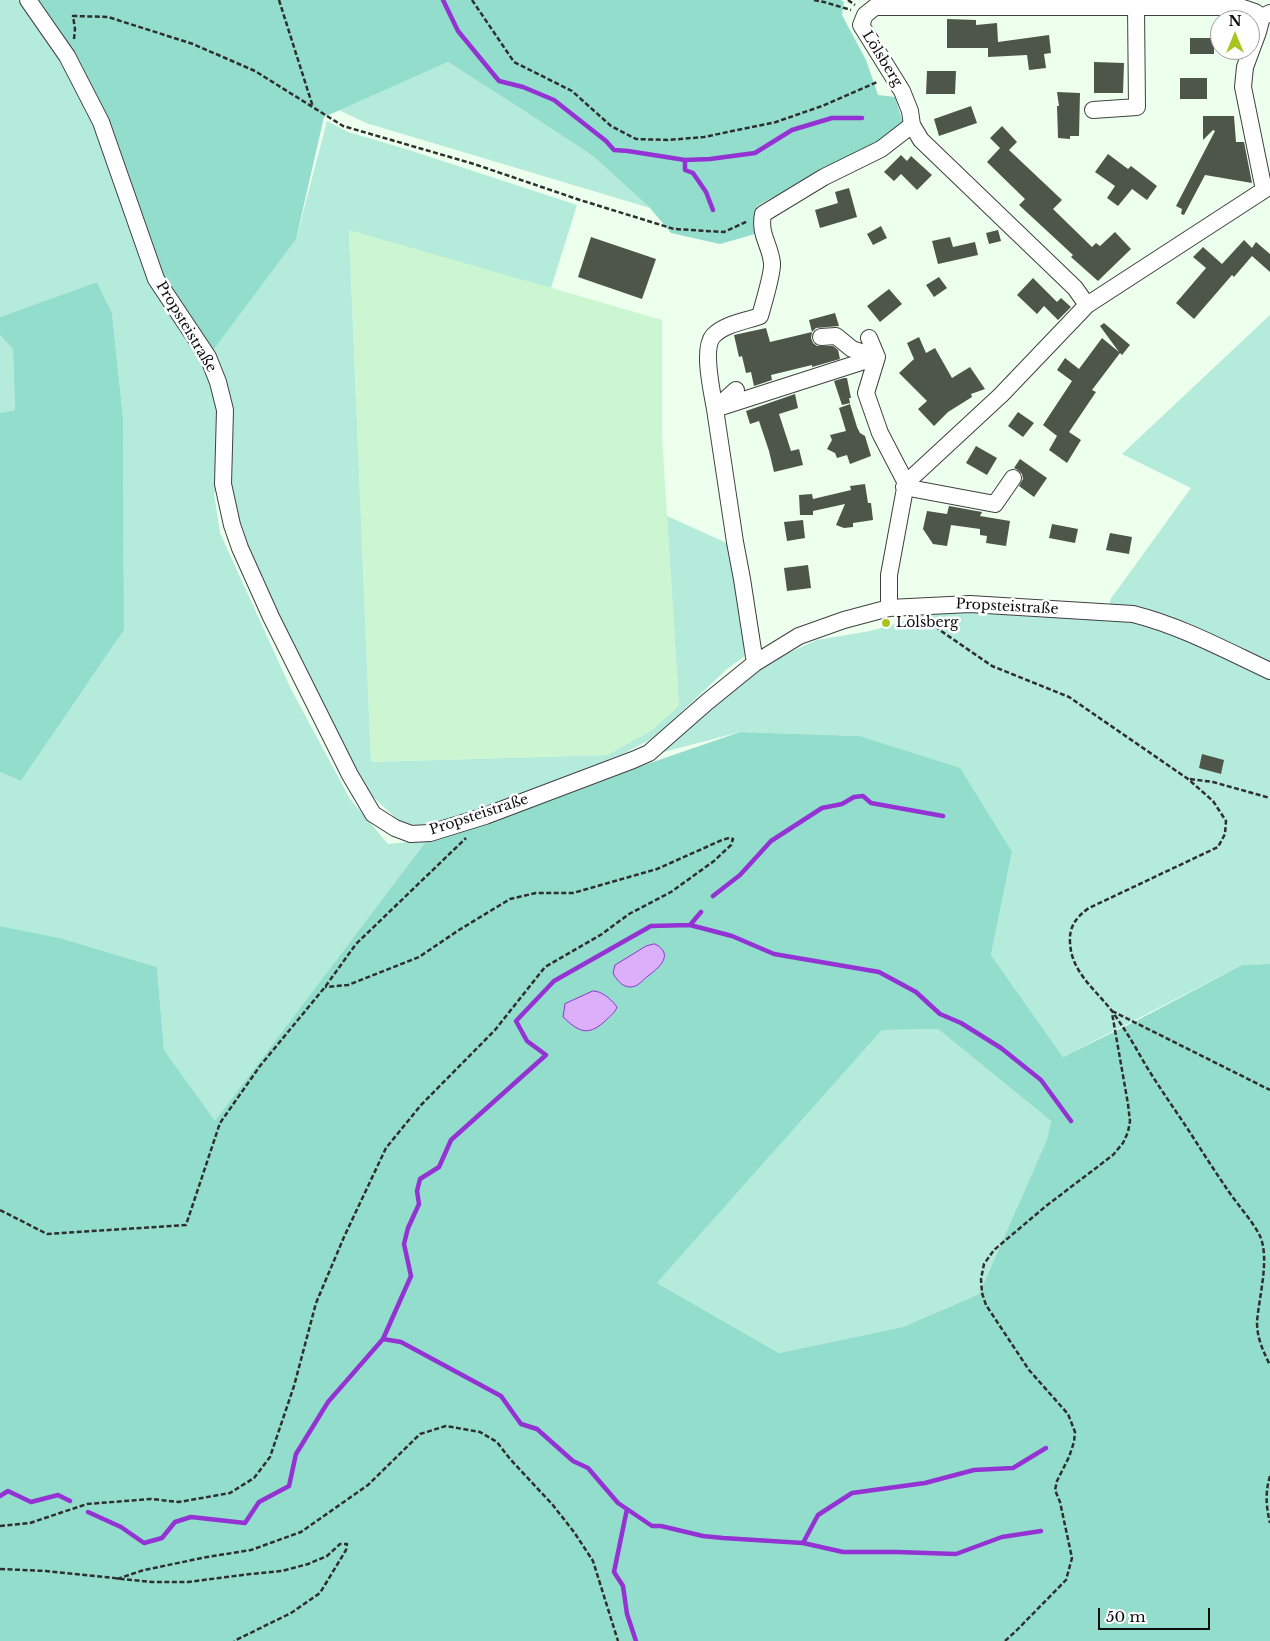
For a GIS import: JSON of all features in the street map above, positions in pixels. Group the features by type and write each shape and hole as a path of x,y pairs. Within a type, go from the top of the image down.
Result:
{"street":[{"name":"Propsteistraße","path":"28,0 67,56 101,122 156,279 208,358 218,382 225,410 223,484 232,525 240,548 275,626 350,775 373,814 395,828 411,834 430,833 484,816 649,753 755,663 799,636 844,620 889,608 970,604 1133,614 1178,628 1270,671"},
{"name":"Lölsberg","path":"905,485 1001,395 1087,305 1264,190 1265,167 1243,87 1245,67 1266,15 1240,7 875,7 865,15 861,25 902,91 910,111 912,126 922,140 1068,281 1087,305"},
{"path":"1093,110 1137,107 1136,7"},
{"path":"755,663 708,364 708,347 712,336 722,329 760,316 772,263 761,224 763,214 824,177 881,149 912,126"},
{"path":"820,337 836,336 852,349 877,357"},
{"path":"869,338 877,357 866,393 880,433 905,485 889,575 889,608"},
{"path":"715,409 877,357"},
{"path":"715,409 736,390"},
{"path":"905,485 995,504 1013,478"}],"path":[{"path":"279,0 313,107"},
{"path":"472,0 514,62 572,91 611,126 636,139 668,140 704,137 776,122 822,106 892,76"},
{"path":"814,0 865,15"},
{"path":"67,56 74,44 75,29 73,16 108,17 193,44 255,71 343,126 474,164 580,200 674,228 724,232 763,214"},
{"path":"912,606 942,631 992,666 1069,697 1188,779 1214,801 1226,821 1225,834 1218,847 1081,913 1074,922 1070,932 1071,954 1078,972 1112,1011 1225,1188 1260,1236 1264,1248 1264,1264 1257,1323 1261,1347 1270,1365"},
{"path":"1188,779 1213,782 1270,798"},
{"path":"0,1210 47,1234 186,1226 220,1123 260,1066 325,987 356,944 468,836"},
{"path":"0,1526 30,1523 87,1504 152,1500 179,1502 230,1493 254,1478 270,1457 294,1386 316,1303 344,1237 386,1148 421,1105 495,1030 545,966 602,934 629,914 671,892 714,861 731,845 733,839 722,840 657,869 572,893 536,893 510,899 419,957 348,985 325,987"},
{"path":"1112,1011 1270,1090"},
{"path":"1004,1641 1066,1580 1072,1558 1060,1502 1055,1490 1057,1481 1069,1457 1075,1432 1068,1414 1028,1370 986,1305 982,1293 981,1279 984,1264 994,1250 1046,1206 1113,1155 1128,1132 1130,1121 1128,1104 1112,1011"},
{"path":"117,1579 144,1570 251,1550 301,1532 368,1485 420,1434 446,1426 480,1432 497,1442 574,1532 593,1561 618,1641"},
{"path":"1270,1476 1266,1502 1270,1523"},
{"path":"0,1569 46,1571 152,1582 188,1582 282,1571 308,1564 327,1556 340,1544 347,1544 346,1550 320,1594 291,1613 234,1641"}],"green space":[{"path":"349,229 662,320 662,436 679,706 652,730 607,755 371,762"}],"shaded area":[{"path":"0,0 18,0 27,10 296,239 327,121 348,132 577,205 551,288 349,230 371,762 607,755 652,730 679,706 667,516 731,545 745,656 727,669 655,737 625,753 495,805 425,827 401,823 350,775 271,617 222,484 214,493 220,533 291,689 350,799 388,844 427,840 215,1122 164,1050 157,967 60,938 0,926 0,772 21,781 124,630 123,417 112,313 97,282 0,317"},
{"path":"39,0 841,0 844,2 842,15 866,60 878,95 895,97 903,123 879,141 757,206 755,234 720,244 671,233 650,208 593,156 448,62 324,117 296,239 208,357 156,279 135,217 38,2"},
{"path":"448,62 593,156 650,208 366,123 339,110"},
{"path":"97,282 112,313 123,417 124,630 21,781 0,772 0,413 15,410 13,349 0,335 0,317"},
{"path":"1270,315 1270,964 1242,965 1063,1057 991,955 1012,852 859,736 740,732 633,760 771,661 817,640 870,631 930,612 994,613 1109,620 1110,600 1191,488 1122,454"},
{"path":"0,335 13,349 15,410 0,413"},
{"path":"740,732 859,736 960,768 1012,852 991,955 1063,1057 1242,965 1270,964 1270,1641 0,1641 0,926 60,938 157,967 164,1050 215,1121 427,840","holes":["938,1029 1051,1121 1047,1140 979,1294 903,1327 779,1353 657,1283 882,1030"]},
{"path":"655,944 664,952 663,961 657,969 635,986 628,987 619,982 613,973 615,965 646,946"},
{"path":"593,991 600,992 606,996 617,1007 612,1015 593,1030 578,1029 563,1017 565,1004"},
{"path":"938,1029 1051,1121 1047,1141 979,1294 903,1327 779,1353 657,1283 882,1030"}],"building":[{"path":"947,19 976,20 976,25 997,23 998,42 1049,35 1051,53 1044,54 1046,68 1029,70 1027,55 988,57 988,48 947,48"},
{"path":"1190,38 1210,38 1210,54 1190,54"},
{"path":"1094,62 1124,63 1123,93 1094,93"},
{"path":"927,71 956,71 955,94 926,94"},
{"path":"1180,78 1207,78 1207,99 1180,99"},
{"path":"1057,92 1080,93 1079,136 1070,136 1070,139 1058,138 1057,106 1059,106"},
{"path":"971,106 977,123 939,136 934,119"},
{"path":"1203,116 1234,116 1236,142 1244,142 1252,183 1205,175 1184,215 1181,214 1182,209 1176,206 1215,131 1213,130 1203,140"},
{"path":"1002,126 1017,142 1009,150 1062,200 1053,209 1092,247 1096,243 1100,246 1115,232 1131,249 1098,281 1019,205 1025,199 987,162 1000,148 990,138"},
{"path":"1108,154 1128,169 1131,166 1157,186 1147,200 1132,189 1118,206 1107,198 1115,186 1095,172"},
{"path":"901,155 907,161 911,156 932,175 917,190 901,174 894,181 884,172"},
{"path":"849,188 857,217 820,228 815,210 838,203 835,192"},
{"path":"881,226 887,238 873,245 867,234"},
{"path":"998,230 1001,241 989,244 986,233"},
{"path":"591,237 656,259 642,299 578,277"},
{"path":"950,237 953,247 975,242 978,255 938,264 932,241"},
{"path":"1244,240 1252,248 1256,242 1270,254 1270,272 1252,256 1234,277 1232,275 1194,319 1176,303 1206,268 1193,257 1203,247 1222,264"},
{"path":"939,277 947,288 934,297 926,285"},
{"path":"1033,278 1057,302 1061,298 1071,307 1058,320 1044,306 1037,314 1017,295"},
{"path":"889,289 902,304 880,322 867,306"},
{"path":"835,313 839,326 816,328 812,332 809,320"},
{"path":"1104,323 1130,345 1122,355 1120,353 1092,390 1096,392 1069,432 1081,440 1067,463 1049,450 1057,436 1043,425 1072,381 1057,370 1065,358 1079,369 1102,338 1119,352 1100,326"},
{"path":"766,328 770,342 812,332 811,338 813,343 817,346 833,346 838,350 840,359 771,375 772,380 754,386 751,372 746,373 742,356 739,357 734,335"},
{"path":"919,337 926,353 935,348 952,378 970,367 985,389 971,394 972,397 948,412 934,426 918,409 927,401 899,373 914,359 907,343"},
{"path":"847,378 851,398 849,398 850,403 842,405 834,381"},
{"path":"795,394 798,408 779,414 791,451 799,449 803,465 774,472 759,421 750,424 746,411"},
{"path":"850,404 857,427 860,433 865,436 871,456 850,464 847,455 837,458 835,453 827,449 832,440 830,435 846,431 839,408"},
{"path":"1018,412 1034,423 1023,437 1008,426"},
{"path":"976,446 997,458 987,475 966,463"},
{"path":"1020,459 1047,478 1034,497 1019,486 1023,479 1022,474 1014,468"},
{"path":"865,484 868,503 871,503 873,520 853,523 853,527 844,528 836,525 845,504 813,511 813,515 800,515 799,495 812,494 813,499 851,490 850,486"},
{"path":"949,506 982,512 980,516 1010,521 1006,546 986,543 987,536 980,535 980,529 951,525 947,546 933,544 923,529 927,511 947,514"},
{"path":"803,520 805,538 787,541 784,522"},
{"path":"1052,524 1078,529 1075,543 1049,538"},
{"path":"1110,533 1132,537 1129,554 1106,550"},
{"path":"808,565 811,588 787,591 784,568"},
{"path":"1202,754 1224,760 1221,774 1199,768"}],"waterway":[{"path":"443,0 458,31 499,81 523,87 554,100 606,141 614,150 685,160 685,170 693,173 706,192 713,210"},
{"path":"685,160 755,153 792,130 832,118 862,118"},
{"path":"713,896 740,875 771,841 822,808 842,804 854,797 863,796 871,803 943,816"},
{"path":"88,1512 121,1527 144,1543 162,1538 175,1522 191,1517 245,1523 259,1502 289,1486 296,1454 328,1402 383,1339 411,1276 404,1244 408,1228 419,1204 417,1191 420,1179 439,1167 451,1140 546,1055 527,1041 516,1021 554,981 651,926 690,925 701,912"},
{"path":"690,925 732,936 774,954 879,972 916,992 940,1014 961,1023 1001,1048 1041,1080 1071,1121"},
{"path":"383,1339 401,1342 501,1396 521,1424 537,1429 573,1461 588,1468 618,1503 652,1526 661,1526 703,1536 803,1543 843,1552 956,1554 1002,1537 1041,1531"},
{"path":"803,1543 818,1515 852,1493 925,1483 974,1470 1013,1468 1046,1448"},
{"path":"0,1496 8,1491 31,1502 58,1495 70,1501"},
{"path":"627,1509 614,1572 623,1586 627,1614 636,1641"}],"place":[{"name":"Lölsberg","path":"886,623"}]}
